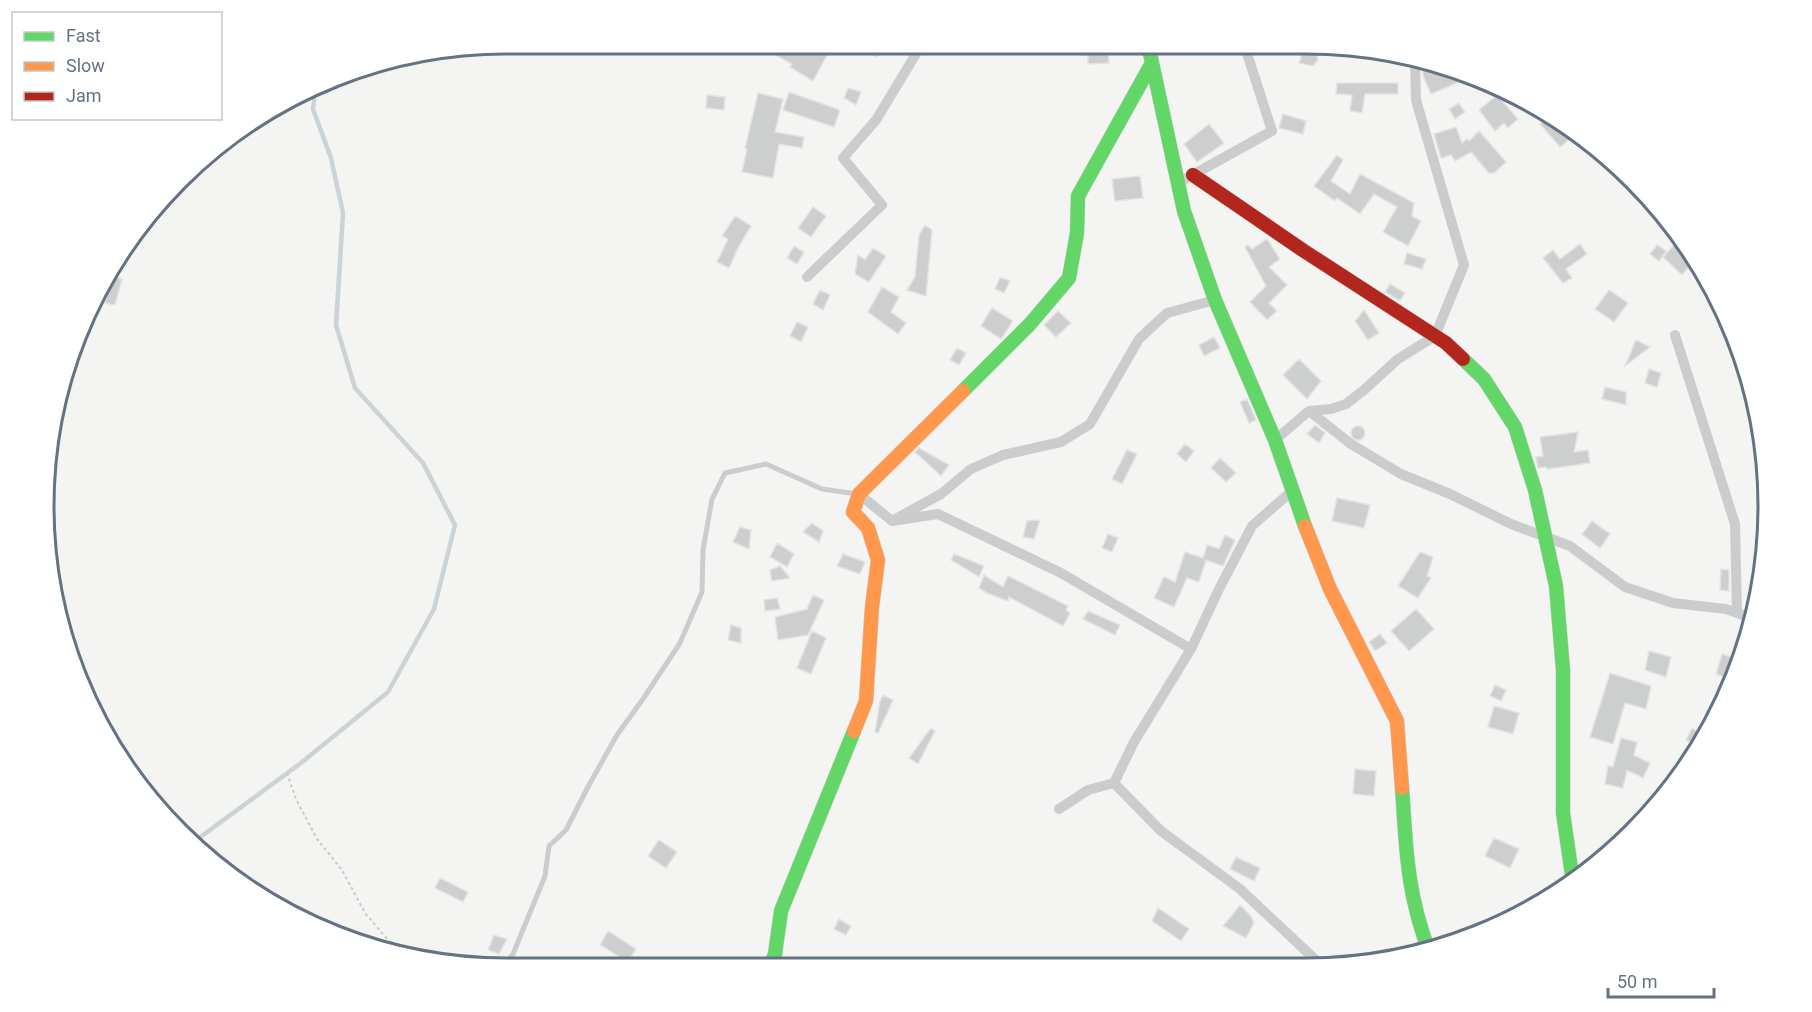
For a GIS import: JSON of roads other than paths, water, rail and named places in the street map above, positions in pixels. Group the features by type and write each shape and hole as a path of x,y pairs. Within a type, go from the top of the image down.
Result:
{"street":[{"path":"807,277 882,206 843,158 876,120 916,54"},
{"path":"1150,54 1184,211 1215,300 1275,440 1330,589 1398,721 1408,864 1416,909 1426,942"},
{"path":"1178,183 1272,131 1247,54"},
{"path":"773,958 781,910 866,701 872,607 878,560 868,528 853,512 859,494 1030,324 1069,278 1077,232 1078,196 1152,63"},
{"path":"1275,440 1309,411 1331,410 1346,404 1398,358 1435,336 1464,265 1416,100 1415,67"},
{"path":"1193,175 1304,251 1446,343 1484,379 1515,427 1535,490 1556,586 1563,670 1563,813 1574,870"},
{"path":"892,521 941,494 971,469 1003,455 1060,442 1090,424 1139,339 1167,313 1215,300"},
{"path":"1676,336 1735,524 1737,613"},
{"path":"1309,411 1351,444 1401,474 1450,494 1511,524 1570,546 1625,587 1673,603 1726,609 1745,616"},
{"path":"1059,809 1088,790 1114,783 1134,742 1191,649 1251,526 1293,490"},
{"path":"859,494 892,521 938,514 1061,573 1191,649"},
{"path":"1114,783 1161,831 1240,889 1313,958"}],"lane":[{"path":"510,958 546,876 549,846 566,830 617,735 680,643 702,592 703,550 712,499 725,473 766,465 822,489 859,494"}],"waterway":[{"path":"199,838 301,763 388,692 434,609 455,525 423,463 355,388 336,325 343,213 331,158 313,109 314,97"}]}
